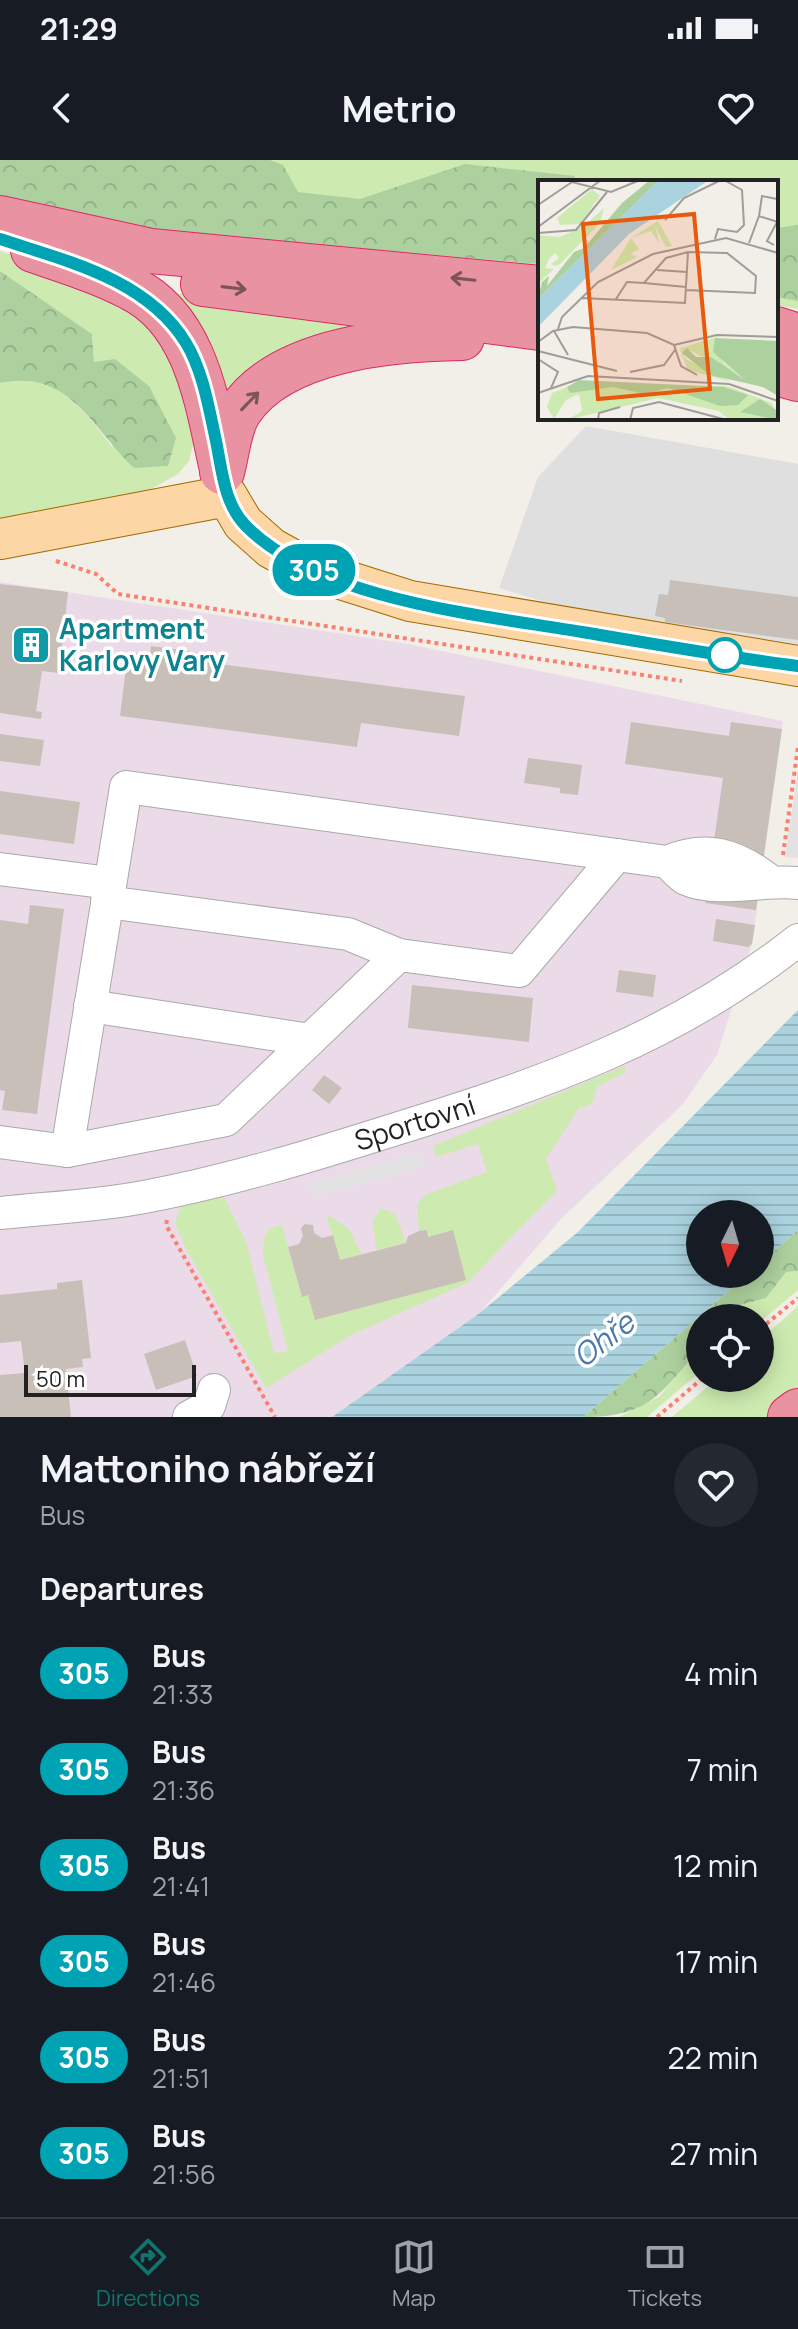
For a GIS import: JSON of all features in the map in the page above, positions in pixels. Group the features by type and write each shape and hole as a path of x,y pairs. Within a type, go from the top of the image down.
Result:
{"highway":[{"path":"0,218 64,235 151,251 538,288"},
{"path":"0,239 134,288 166,316 187,344 199,375 224,484"},
{"path":"47,255 131,274 538,330"},
{"path":"778,314 798,317"},
{"path":"224,484 239,413 269,382 310,362 359,347 415,339 486,338 538,330"},
{"path":"778,330 798,336"},
{"path":"778,374 798,379"}],"main road":[{"path":"0,539 224,484 243,523 271,548 309,569 410,601 798,666"}],"street":[{"path":"67,1151 126,787 667,862 691,852 742,859 783,872"},
{"path":"0,869 109,893 348,934 399,955 519,971 617,855"},
{"name":"Sportovní","path":"0,1213 144,1197 319,1154 507,1095 629,1047 729,990 798,940"},
{"path":"0,1142 67,1151 226,1120 399,955"},
{"path":"90,1006 310,1040"},
{"path":"189,1417 209,1406 214,1390"}],"path":[{"path":"55,561 96,574 118,594 688,682"},
{"path":"783,872 798,747"},
{"path":"166,1225 275,1416"},
{"path":"774,1318 798,1298"},
{"path":"657,1417 686,1392"}],"shaded area":[{"path":"586,426 798,464 798,647 628,627 499,588 538,477"},
{"path":"0,582 403,643 783,721 752,944 717,1055 683,1104 561,1219 478,1315 332,1417 0,1417"},
{"path":"798,769 798,858 785,857"},
{"path":"419,1153 423,1167 313,1197 309,1183"}],"green space":[{"path":"0,160 798,160 798,309 778,305 778,180 538,180 538,272 0,207"},
{"path":"0,160 270,160 283,165 298,192 360,199 465,164 575,176 574,180 538,180 538,264 139,229 0,195"},
{"path":"798,225 798,301 778,297 778,228"},
{"path":"0,251 107,287 177,352 194,441 189,461 178,474 121,500 0,525 0,383 37,382 66,396 113,448 94,362 92,334 0,271"},
{"path":"0,271 92,334 94,362 115,359 149,386 176,438 168,466 134,468 77,405 44,384 24,381 0,383"},
{"path":"164,291 384,327 224,416"},
{"path":"625,1066 626,1072 597,1087 592,1104 579,1108 546,1159 557,1190 467,1283 351,1335 266,1388 187,1251 175,1223 182,1204 220,1195 225,1199 246,1242 274,1353 288,1351 263,1255 264,1238 269,1229 282,1225 301,1296 308,1295 315,1320 465,1280 452,1230 428,1237 427,1230 419,1231 417,1204 427,1194 487,1172 478,1144 436,1157 433,1146"},
{"path":"381,1208 395,1214 406,1243 376,1250 373,1221"},
{"path":"326,1214 348,1228 362,1254 340,1260"},
{"path":"798,1230 798,1271 786,1272 774,1288 774,1251"},
{"path":"798,1271 798,1290 774,1310 774,1304 744,1304 766,1298 786,1272"},
{"path":"732,1288 774,1288 766,1298 744,1304 713,1304"},
{"path":"798,1306 798,1395 767,1417 672,1417 701,1392 774,1392 774,1327"},
{"path":"686,1328 686,1365 663,1390 638,1408 624,1413 583,1417"},
{"path":"686,1365 686,1384 647,1417 619,1417 659,1397"}],"water":[{"name":"Ohře","path":"798,1010 798,1230 774,1251 774,1200 686,1200 686,1288 732,1288 713,1304 686,1304 686,1328 583,1417 332,1417 477,1315 578,1232"}],"building":[{"path":"670,580 798,597 798,640 665,622 665,618 655,616 659,594 668,595"},
{"name":"Apartment Karlovy Vary","path":"0,584 68,592 59,673 42,671 36,711 42,712 41,719 0,713"},
{"path":"151,646 212,654 211,663 465,696 459,736 361,723 357,747 120,716 128,652 150,655"},
{"path":"631,722 729,736 731,722 782,729 756,910 705,903 723,778 625,764"},
{"path":"0,734 44,740 40,766 0,761"},
{"path":"528,758 582,765 578,795 560,793 560,788 524,783"},
{"path":"0,791 80,802 74,844 0,834"},
{"path":"30,905 64,909 37,1114 2,1110 5,1091 0,1090 0,920 28,924"},
{"path":"716,919 755,925 752,944 748,947 713,941"},
{"path":"619,970 656,975 653,997 616,992"},
{"path":"412,985 533,998 529,1042 408,1028"},
{"path":"324,1075 342,1088 329,1104 312,1090"},
{"path":"305,1224 313,1225 314,1233 322,1238 333,1235 340,1260 406,1243 408,1236 419,1231 427,1230 428,1237 453,1230 466,1280 315,1320 308,1295 302,1297 288,1247 299,1244 303,1236 301,1228"},
{"path":"82,1280 91,1358 82,1359 83,1367 66,1369 71,1417 0,1417 0,1375 25,1373 21,1341 0,1343 0,1295 57,1289 57,1283"},
{"path":"185,1340 197,1376 156,1390 144,1354"}],"bus line":[{"name":"305","path":"0,239 134,288 166,316 187,344 199,375 227,496 243,523 271,548 290,559 309,569 410,601 472,614 798,666"}],"place":[{"name":"Apartment Karlovy Vary","path":"31,645"}]}
